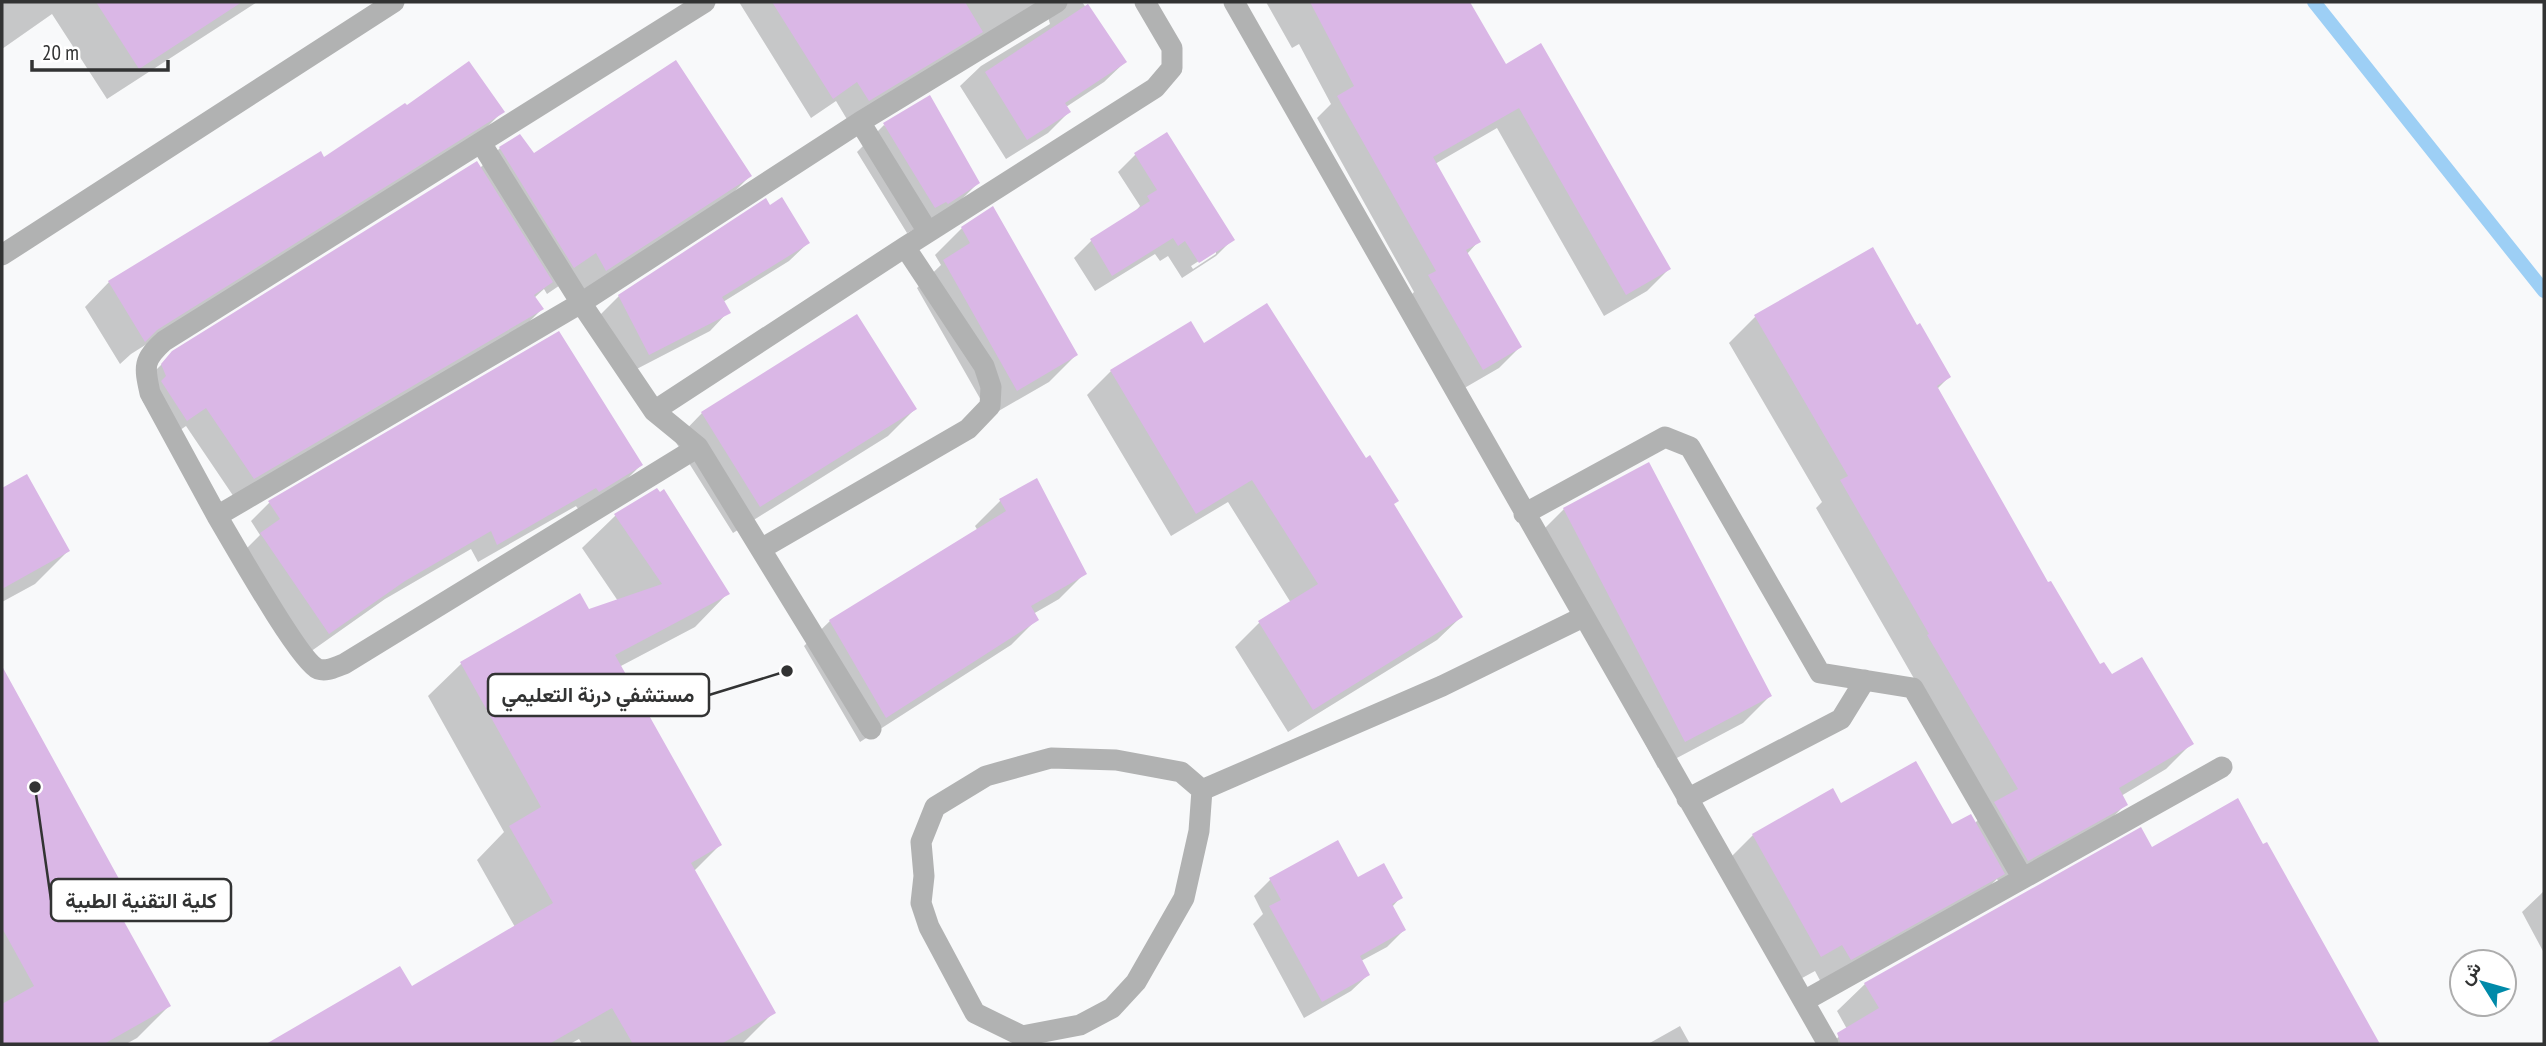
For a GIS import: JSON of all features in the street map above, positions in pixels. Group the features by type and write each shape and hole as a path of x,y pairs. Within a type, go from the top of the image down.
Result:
{"street":[{"path":"2,255 394,2"},
{"path":"698,447 344,664 327,671 316,668 302,653 217,516 150,393 145,371 146,362 152,352 164,341 705,2"},
{"path":"217,516 581,303 860,122 1057,2"},
{"path":"654,411 1155,88 1172,68 1172,48 1145,2"},
{"path":"1234,2 1828,1044"},
{"path":"860,122 928,232"},
{"path":"481,143 581,303 654,411 698,447 871,729"},
{"path":"761,548 968,429 990,406 991,387 984,366 905,247"},
{"path":"1524,514 1665,438 1690,447 1820,673 1913,688 2022,877"},
{"path":"1202,790 1442,686 1583,617"},
{"path":"1687,799 1841,719 1865,680"},
{"path":"1051,758 1116,760 1181,772 1202,790 1199,831 1184,898 1136,982 1112,1008 1080,1025 1023,1036 975,1013 929,927 921,903 921,842 935,807 986,776 1051,758"},
{"path":"1804,1002 2022,877 2222,767"}],"building":[{"path":"96,2 242,2 139,69"},
{"path":"772,2 965,2 983,32 869,101 857,82 833,99"},
{"path":"1310,2 1470,2 1506,64 1541,43 1671,269 1626,295 1519,108 1433,157 1481,242 1466,250 1522,347 1483,370 1428,275 1436,271 1337,96 1354,86"},
{"path":"1088,4 1127,62 1065,103 1071,112 1027,140 985,72"},
{"path":"676,60 752,176 606,271 596,253 574,268 499,147 520,134 534,153"},
{"path":"469,61 505,112 157,330 145,342 108,281 321,151 324,157 405,103 407,105"},
{"path":"930,95 980,183 948,204 946,202 935,208 883,123"},
{"path":"1167,132 1235,240 1199,263 1185,241 1178,246 1173,238 1112,276 1090,239 1150,201 1147,196 1157,190 1134,153"},
{"path":"477,161 553,282 534,295 544,309 254,479 206,408 187,421 161,381 166,376 161,364 172,351"},
{"path":"782,197 810,243 722,297 731,313 649,355 618,295 766,198 770,205"},
{"path":"993,206 1078,355 1017,391 943,260 970,243 961,227"},
{"path":"1873,247 1917,325 1920,323 1951,377 1937,386 2048,582 2051,581 2100,664 2104,662 2112,674 2142,657 2194,744 2119,788 2128,805 2028,861 1994,802 2018,789 1840,480 1848,476 1754,315"},
{"path":"1267,303 1366,458 1370,455 1399,501 1394,504 1463,617 1313,710 1258,621 1318,584 1252,480 1196,514 1110,370 1191,321 1204,343"},
{"path":"857,314 917,409 760,507 701,412"},
{"path":"559,331 643,465 599,492 596,488 497,545 491,531 405,581 329,634 260,533 280,519 268,501"},
{"path":"1649,462 1772,696 1685,742 1563,508"},
{"path":"27,474 70,551 2,589 2,488"},
{"path":"1037,478 1087,574 1031,606 1039,620 886,718 829,620 1006,511 999,499"},
{"path":"657,488 660,492 664,489 730,594 615,655 722,845 691,863 776,1013 721,1044 633,1044 612,1008 549,1044 266,1044 400,966 412,986 553,903 509,826 541,807 460,662 580,593 589,609 662,584 614,514"},
{"path":"2,666 135,908 121,916 171,1006 104,1044 2,1044 2,1004 34,986 2,928"},
{"path":"1916,761 1952,824 1971,814 2005,874 1851,960 1842,945 1821,957 1752,834 1833,788 1841,803"},
{"path":"2238,798 2263,844 2267,842 2380,1044 1841,1044 1837,1033 1879,1008 1864,983 2141,827 2152,847"},
{"path":"1338,840 1358,877 1384,863 1403,898 1392,904 1406,930 1360,956 1370,975 1322,1002 1269,906 1281,900 1269,878"}],"waterway":[{"path":"2314,2 2544,291"}],"place":[{"name":"مستشفي درنة التعليمي","path":"787,671"},
{"name":"كلية التقنية الطبية","path":"35,787"}]}
